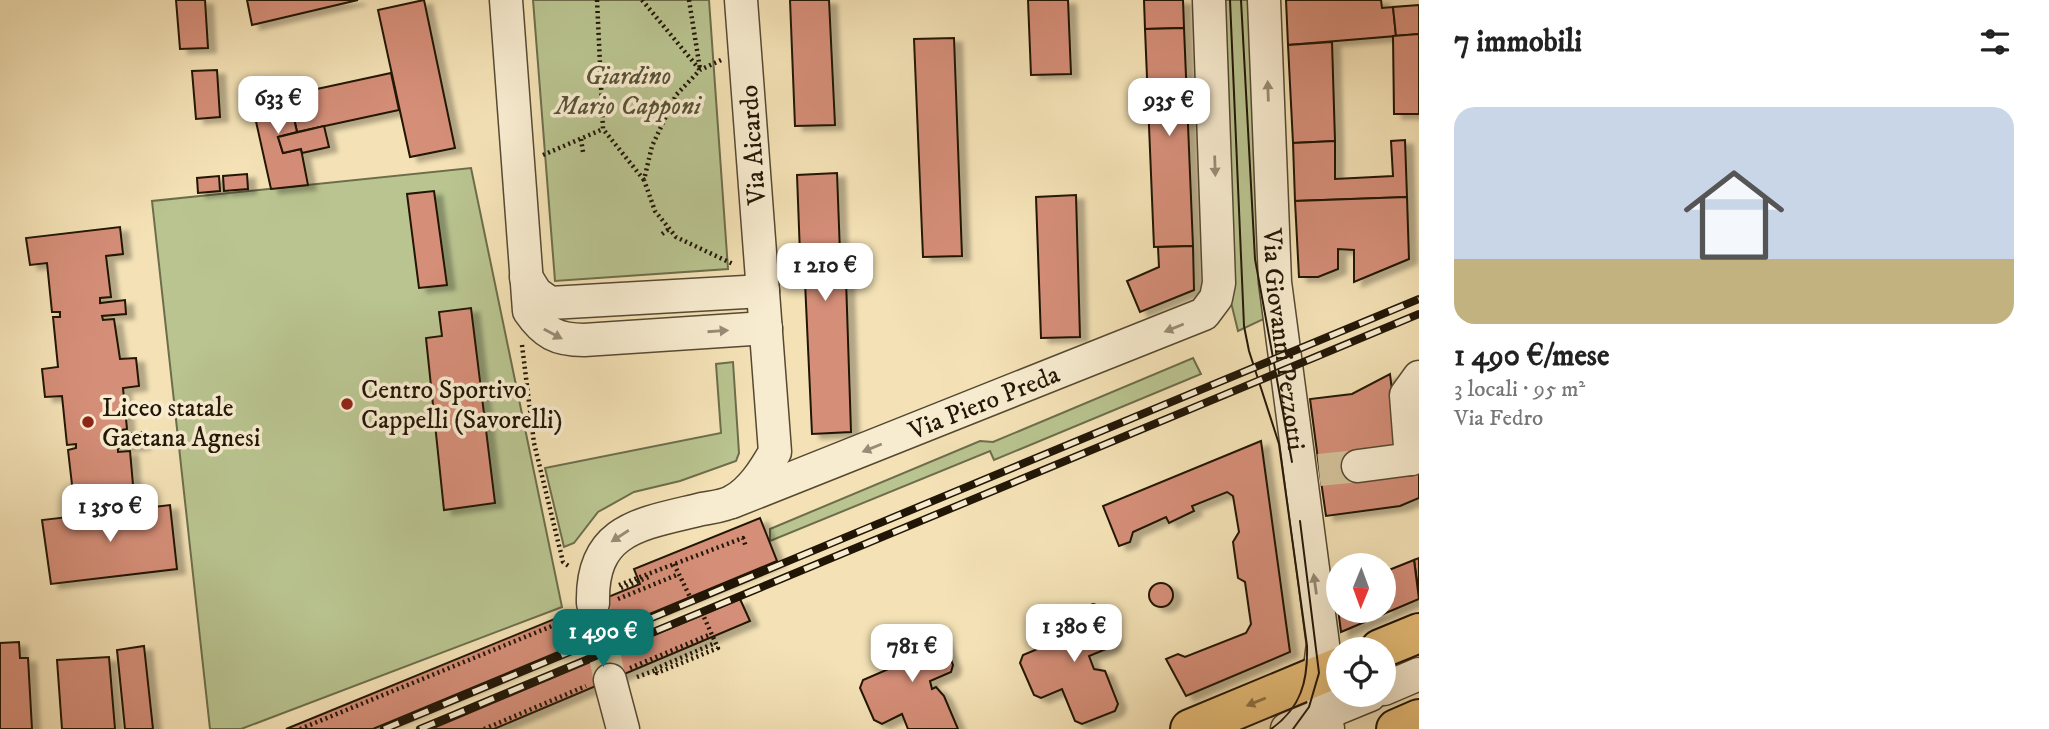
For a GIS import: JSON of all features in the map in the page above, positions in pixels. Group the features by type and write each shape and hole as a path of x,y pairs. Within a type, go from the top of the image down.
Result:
{"main road":[{"path":"1396,642 1419,633"},
{"path":"1190,729 1326,672"},
{"path":"1396,729 1419,719"}],"street":[{"path":"506,0 529,311 540,327 560,340 766,328"},
{"name":"Via Aicardo","path":"741,0 775,452"},
{"name":"Via Piero Preda","path":"594,607 594,574 608,543 633,527 733,502 1196,320 1216,298 1219,283 1209,0"},
{"name":"Via Giovanni Pezzotti","path":"1264,0 1275,282 1310,471 1326,658"},
{"path":"526,277 536,293 550,303 763,291"},
{"path":"1358,466 1415,454 1406,395 1419,377"},
{"path":"733,502 750,488 775,452 796,464 826,466"},
{"path":"1396,684 1419,674"},
{"path":"620,680 623,729"},
{"path":"1287,729 1327,721 1350,707"}],"path":[{"path":"597,0 603,129 644,180 655,211 676,237 733,264"},
{"path":"642,0 700,70"},
{"path":"689,0 700,70"},
{"path":"644,180 652,146 676,95 700,70 721,61"},
{"path":"541,156 603,129"},
{"path":"581,139 583,152"},
{"path":"662,234 669,229"},
{"path":"523,341 534,443 563,562 570,568"},
{"path":"675,565 621,586 743,538 746,547 742,534"},
{"path":"675,565 690,597"},
{"path":"300,729 679,574"},
{"path":"620,680 656,670 657,673 718,648 703,615"}],"green space":[{"name":"Giardino Mario Capponi","path":"533,0 709,0 728,269 555,281"},
{"path":"1218,0 1254,0 1268,317 1238,331 1229,294"},
{"name":"Centro Sportivo Cappelli (Savorelli)","path":"471,168 562,607 241,729 210,729 152,201"},
{"path":"1193,358 1201,374 994,460 990,451 770,541 770,529 980,441 993,442"},
{"path":"733,362 739,453 736,461 680,481 634,492 598,512 574,543 564,547 545,468 721,433 716,364"}],"building":[{"path":"176,0 205,0 208,48 180,49"},
{"path":"247,0 358,0 252,25"},
{"path":"424,0 455,148 410,157 378,10"},
{"path":"790,0 829,0 835,125 795,126"},
{"path":"1028,0 1068,0 1071,74 1031,75"},
{"path":"1144,0 1183,0 1184,28 1145,29"},
{"path":"1286,0 1381,0 1382,8 1393,7 1396,36 1288,45"},
{"path":"1419,5 1419,34 1396,36 1393,7"},
{"path":"1184,28 1193,246 1154,247 1145,29"},
{"path":"1419,34 1419,114 1394,114 1393,36"},
{"path":"954,38 962,256 923,257 914,39"},
{"path":"1332,42 1335,141 1293,143 1288,45"},
{"path":"217,70 220,117 196,119 192,71"},
{"path":"391,73 399,110 297,132 289,95"},
{"path":"286,82 297,132 278,137 283,153 301,149 308,185 271,189 249,90"},
{"path":"324,126 329,147 302,153 301,149 283,153 278,137"},
{"path":"1405,140 1407,197 1295,201 1293,143 1335,141 1335,179 1393,176 1391,141"},
{"path":"837,173 841,279 846,279 851,432 812,434 805,282 801,281 797,175"},
{"path":"247,174 248,189 224,191 223,176"},
{"path":"219,176 220,191 198,193 197,178"},
{"path":"434,191 447,285 419,288 407,194"},
{"path":"1076,195 1080,337 1041,338 1036,197"},
{"path":"1407,197 1409,259 1354,282 1354,250 1338,249 1338,269 1318,277 1299,277 1295,201"},
{"path":"120,227 123,254 106,256 111,297 100,298 100,303 125,300 126,314 102,316 103,320 114,319 120,359 136,358 139,386 123,388 127,429 116,431 116,435 141,432 142,445 118,448 118,452 130,451 134,496 74,502 68,450 76,448 76,444 67,445 62,396 45,397 42,369 58,367 53,317 60,317 60,312 52,312 47,263 30,265 26,238"},
{"path":"1193,246 1194,290 1140,312 1127,281 1159,267 1158,247"},
{"path":"471,308 495,503 444,510 426,338 442,336 439,312"},
{"path":"1390,374 1400,457 1319,467 1310,399 1352,394"},
{"path":"1261,441 1290,652 1186,696 1166,659 1178,654 1185,657 1246,633 1251,624 1245,582 1238,578 1233,542 1239,532 1233,496 1227,492 1192,506 1194,511 1169,523 1166,517 1133,532 1130,542 1119,546 1103,506"},
{"path":"1358,462 1419,464 1419,498 1400,506 1326,516 1319,467"},
{"path":"170,505 177,569 51,584 42,520"},
{"path":"760,518 777,561 373,729 286,729 640,584 634,569"},
{"path":"1419,558 1419,594 1414,560"},
{"path":"1414,560 1419,599 1396,609 1396,567"},
{"path":"1161,583 1169,587 1173,595 1169,603 1161,607 1153,603 1149,595 1153,587"},
{"path":"740,599 750,621 494,729 431,729"},
{"path":"1093,604 1100,606 1114,639 1111,647 1089,656 1094,669 1105,671 1118,704 1115,711 1082,724 1075,721 1062,689 1041,698 1034,695 1020,663 1023,655 1052,643 1046,629 1049,622"},
{"path":"1340,623 1362,623 1341,632"},
{"path":"932,629 940,632 953,665 951,672 930,681 932,689 936,687 944,696 958,729 908,729 902,714 882,724 874,720 860,688 863,680 891,668 886,654 889,647"},
{"path":"19,642 20,658 28,658 32,729 0,729 0,643"},
{"path":"144,646 153,729 125,729 117,650"},
{"path":"109,657 115,729 62,729 57,660"}],"tunnel":[{"path":"1319,470 1358,466"},
{"path":"593,603 610,680"}],"tram line":[{"path":"1230,0 1244,326 1249,351 1279,444 1307,646 1306,671 1301,693 1289,712 1271,729"},
{"path":"1241,0 1255,259 1292,462"},
{"path":"1293,729 1309,707 1319,673 1300,521"}],"railway":[{"path":"384,729 1419,299"},
{"path":"420,729 1419,314"}],"place":[{"name":"Centro Sportivo Cappelli (Savorelli)","path":"347,404"},
{"name":"Liceo statale Gaetana Agnesi","path":"88,422"}]}
